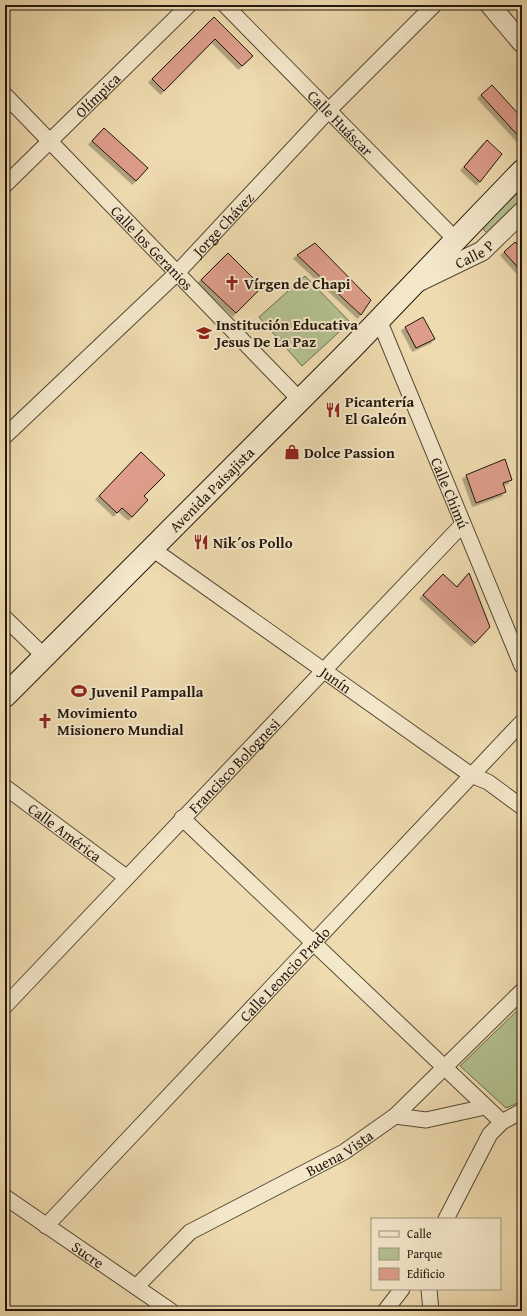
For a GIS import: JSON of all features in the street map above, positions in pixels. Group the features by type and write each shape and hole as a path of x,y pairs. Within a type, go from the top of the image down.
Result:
{"main road":[{"name":"Avenida Paisajista","path":"5,696 416,283 522,171"}],"street":[{"name":"Olímpica","path":"5,185 189,5"},
{"name":"Calle Huáscar","path":"225,5 456,240"},
{"name":"Jorge Chávez","path":"5,436 177,273 329,110 434,5"},
{"path":"490,5 522,43"},
{"name":"Calle los Geranios","path":"5,95 300,400"},
{"name":"Calle P","path":"416,283 482,251 522,212"},
{"name":"Calle Chimú","path":"379,320 522,666"},
{"name":"Francisco Bolognesi","path":"5,1006 463,524"},
{"name":"Junín","path":"151,548 471,775 488,782 522,807"},
{"path":"5,618 44,656"},
{"name":"Calle Leoncio Prado","path":"46,1226 522,722"},
{"name":"Calle América","path":"5,787 126,877"},
{"path":"182,818 502,1122"},
{"name":"Buena Vista","path":"136,1287 190,1232 241,1204 344,1152 395,1116 446,1068 522,991"},
{"path":"395,1116 426,1120 485,1107"},
{"path":"447,1218 490,1134 502,1122 522,1111"},
{"name":"Sucre","path":"5,1197 171,1311"},
{"path":"385,1311 401,1290"},
{"path":"429,1290 431,1311"}],"green space":[{"path":"522,188 522,198 487,233 482,228"},
{"path":"305,276 350,322 302,366 259,317"},
{"path":"522,1006 522,1101 506,1108 460,1066"}],"building":[{"path":"214,17 253,56 242,66 215,39 164,91 152,79"},
{"path":"492,85 522,118 522,140 481,95"},
{"path":"104,128 148,168 136,181 92,141"},
{"path":"487,140 502,154 480,182 464,167"},
{"path":"515,242 522,250 522,272 504,252"},
{"path":"315,243 371,300 361,315 297,255"},
{"name":"Vírgen de Chapi","path":"228,253 262,287 236,313 201,280"},
{"path":"423,317 435,339 416,348 405,327"},
{"path":"141,452 165,475 144,496 148,500 132,517 122,508 117,513 99,496"},
{"path":"505,459 512,480 503,483 506,492 476,503 466,475"},
{"path":"469,573 490,627 475,643 423,595 443,574 457,587"}],"place":[{"name":"Vírgen de Chapi","path":"232,283"},
{"name":"Institución Educativa Jesus De La Paz","path":"204,333"},
{"name":"Picantería El Galeón","path":"333,410"},
{"name":"Dolce Passion","path":"292,452"},
{"name":"Nik´os Pollo","path":"201,542"},
{"name":"Juvenil Pampalla","path":"79,691"},
{"name":"Movimiento Misionero Mundial","path":"45,721"}]}
